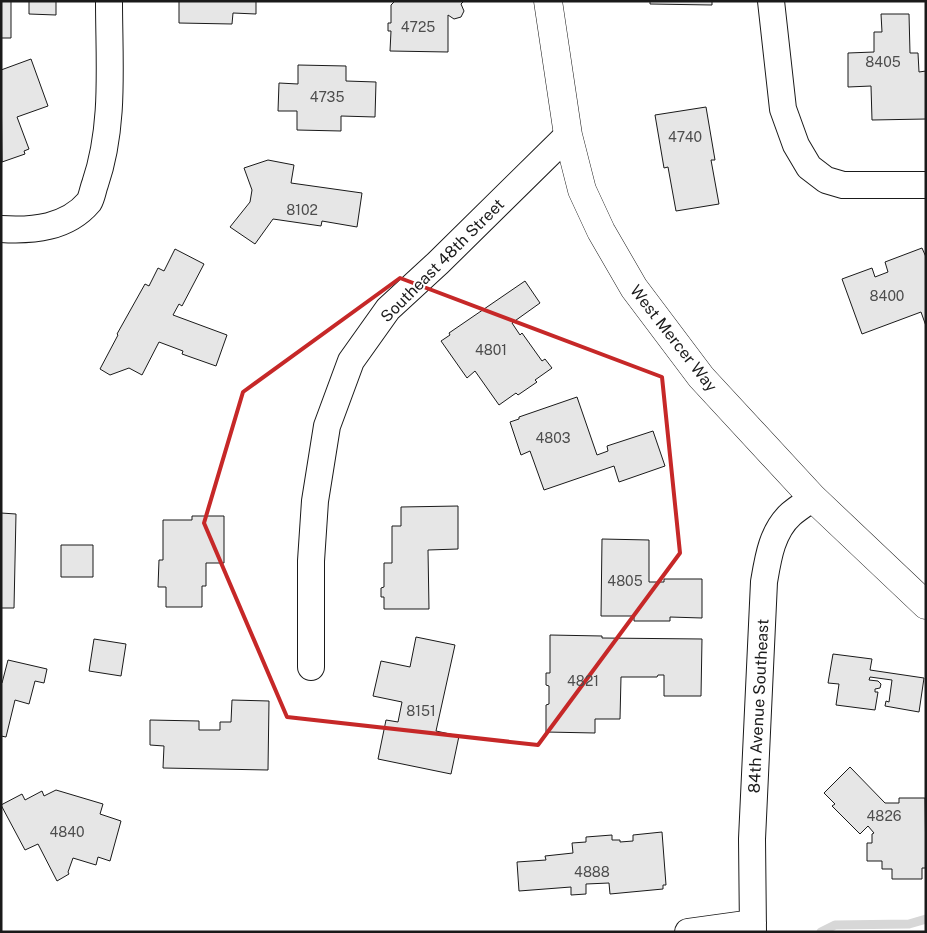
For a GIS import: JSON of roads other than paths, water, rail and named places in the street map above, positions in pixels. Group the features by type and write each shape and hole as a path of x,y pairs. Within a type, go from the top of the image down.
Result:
{"street":[{"path":"1,229 40,229 70,219 90,200 101,168 108,120 109,1"},
{"name":"West Mercer Way","path":"548,1 568,135 582,190 601,231 634,288 701,377 813,498 926,605"},
{"path":"772,1 783,109 796,145 809,167 826,180 843,185 926,185"},
{"name":"Southeast 48th Street","path":"311,667 311,560 315,501 327,426 352,360 388,309 438,263 568,135"},
{"name":"84th Avenue Southeast","path":"753,928 752,839 764,582 768,556 777,532 790,515 813,498"},
{"path":"688,932 753,928"}],"waterway":[{"path":"821,932 835,925 909,924 926,919"}]}
